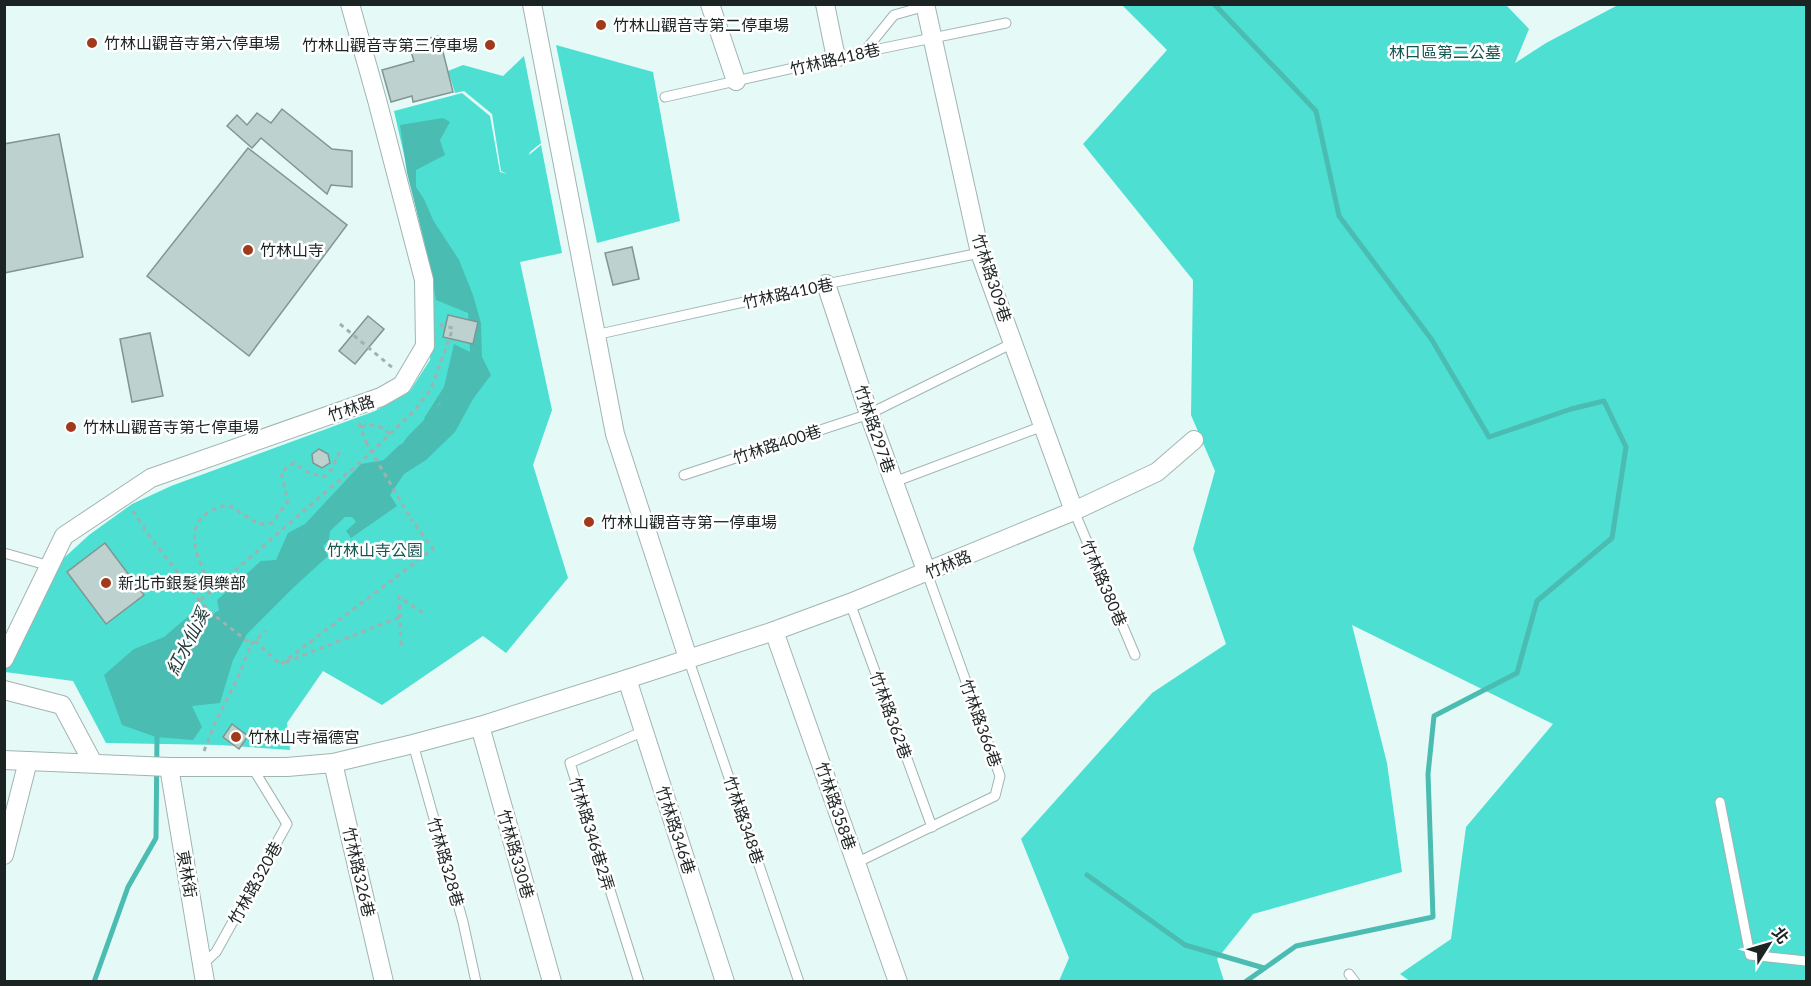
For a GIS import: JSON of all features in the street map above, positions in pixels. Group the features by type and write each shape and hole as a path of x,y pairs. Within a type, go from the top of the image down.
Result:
{"street":[{"name":"竹林路","path":"4,659 64,536 151,478 381,397 402,385 425,346 424,280 350,4"},
{"path":"532,4 615,434 688,658"},
{"path":"710,4 736,81"},
{"path":"825,4 836,58"},
{"name":"竹林路309巷","path":"925,5 981,253 1074,511"},
{"name":"竹林路297巷","path":"826,285 869,414 927,573"},
{"name":"竹林路","path":"4,760 169,767 287,767 333,763 480,726 774,631 927,573 1074,511 1156,472 1194,440"},
{"name":"竹林路358巷","path":"774,631 898,981"},
{"name":"竹林路346巷","path":"627,679 725,981"},
{"path":"4,690 62,705 93,763"},
{"name":"竹林路330巷","path":"480,726 552,981"},
{"path":"4,855 28,761"},
{"name":"竹林路326巷","path":"333,763 384,981"},
{"name":"東林街","path":"169,767 203,973"}],"lane":[{"path":"864,52 894,15 925,5"},
{"name":"竹林路418巷","path":"665,97 836,58 1006,23"},
{"name":"竹林路410巷","path":"595,335 981,253"},
{"name":"竹林路400巷","path":"684,475 869,414 1013,343"},
{"path":"894,482 1043,426"},
{"name":"竹林路380巷","path":"1074,511 1135,656"},
{"path":"4,553 50,566"},
{"name":"竹林路366巷","path":"856,863 995,796 1000,776 927,573"},
{"name":"竹林路362巷","path":"850,603 932,827"},
{"name":"竹林路348巷","path":"688,658 800,981"},
{"name":"竹林路346巷2弄","path":"639,981 570,763 644,731"},
{"name":"竹林路328巷","path":"412,744 463,922 476,981"},
{"name":"竹林路320巷","path":"203,973 288,824 252,767"},
{"path":"1719,802 1750,956 1806,961"}],"path":[{"path":"340,324 395,370"},
{"path":"194,606 357,466 412,412 430,389 453,328 438,324"},
{"path":"361,427 372,424 380,426 390,434"},
{"path":"281,664 433,549 411,519 366,442"},
{"path":"212,590 195,553 194,531 202,519 213,508 228,505 259,524 272,523 288,501 281,472 294,463 307,472 324,477 332,469 340,451"},
{"path":"134,511 150,537 210,612 281,664"},
{"path":"402,645 399,597 426,615"},
{"path":"281,664 400,617"},
{"path":"215,751 204,751 253,642 266,631"}],"green space":[{"name":"林口區第二公墓","path":"1122,5 1506,5 1529,29 1515,63 1546,43 1618,5 1806,5 1806,981 1411,982 1400,974 1451,939 1466,827 1553,724 1352,625 1387,763 1402,872 1253,914 1217,959 1224,981 1059,981 1069,958 1021,839 1152,693 1226,644 1193,549 1215,471 1191,415 1193,280 1083,144 1167,50"},
{"path":"556,45 653,72 680,221 597,243"},
{"name":"竹林山寺公園","path":"524,56 541,143 529,155 541,145 562,253 520,262 552,410 533,465 568,578 506,653 483,636 382,705 323,671 287,723 290,750 220,745 106,743 73,681 5,672 5,665 53,568 89,535 132,504 171,486 375,411 410,391 430,360 433,318 428,260 394,111 462,93 490,116 500,172 507,174 501,171 492,114 464,91 455,93 448,71 463,65 503,76"}],"water":[{"path":"443,118 450,122 440,140 445,155 416,170 416,187 433,220 459,260 473,295 481,323 482,357 491,375 473,399 455,432 426,460 404,474 390,495 397,506 351,538 346,531 356,522 352,517 345,517 330,531 329,540 323,546 328,556 247,634 233,660 220,703 192,706 202,727 193,740 156,737 122,725 104,675 134,649 164,637 198,608 208,618 219,610 217,600 261,561 276,560 288,533 305,524 361,464 391,459 408,436 440,404 454,344 470,352 468,313 436,300 407,173 400,125"}],"building":[{"path":"439,36 453,92 413,102 412,96 391,102 382,70 414,61 408,43"},
{"path":"282,109 332,149 352,151 352,187 331,185 327,194 261,138 252,148 227,126 237,115 247,125 257,113 271,123"},
{"path":"59,134 83,257 4,273 4,144"},
{"name":"竹林山寺","path":"248,148 347,225 249,356 147,276"},
{"path":"632,247 639,279 613,285 605,253"},
{"path":"448,315 478,322 473,344 443,337"},
{"path":"368,316 384,329 355,364 339,351"},
{"path":"150,333 163,396 132,402 120,339"},
{"path":"319,449 328,454 330,463 322,468 313,463 312,454"},
{"name":"新北市銀髮俱樂部","path":"105,543 144,595 106,624 67,572"},
{"name":"竹林山寺福德宮","path":"232,724 248,736 239,749 223,737"}],"waterway":[{"path":"1214,4 1316,111 1339,216 1432,340 1489,437 1571,409 1604,401 1626,447 1612,538 1537,601 1517,673 1434,716 1428,774 1433,917 1296,946 1245,982"},
{"name":"紅水仙溪","path":"427,418 445,390"},
{"name":"紅水仙溪","path":"382,465 401,447"},
{"name":"紅水仙溪","path":"94,982 128,887 156,838 157,737 161,730"},
{"path":"1087,875 1185,945 1264,968"}],"place":[{"name":"竹林山觀音寺第二停車場","path":"601,25"},
{"name":"竹林山觀音寺第六停車場","path":"92,43"},
{"name":"竹林山觀音寺第三停車場","path":"490,45"},
{"name":"竹林山寺","path":"248,250"},
{"name":"竹林山觀音寺第七停車場","path":"71,427"},
{"name":"竹林山觀音寺第一停車場","path":"589,522"},
{"name":"新北市銀髮俱樂部","path":"106,583"},
{"name":"竹林山寺福德宮","path":"236,737"}]}
